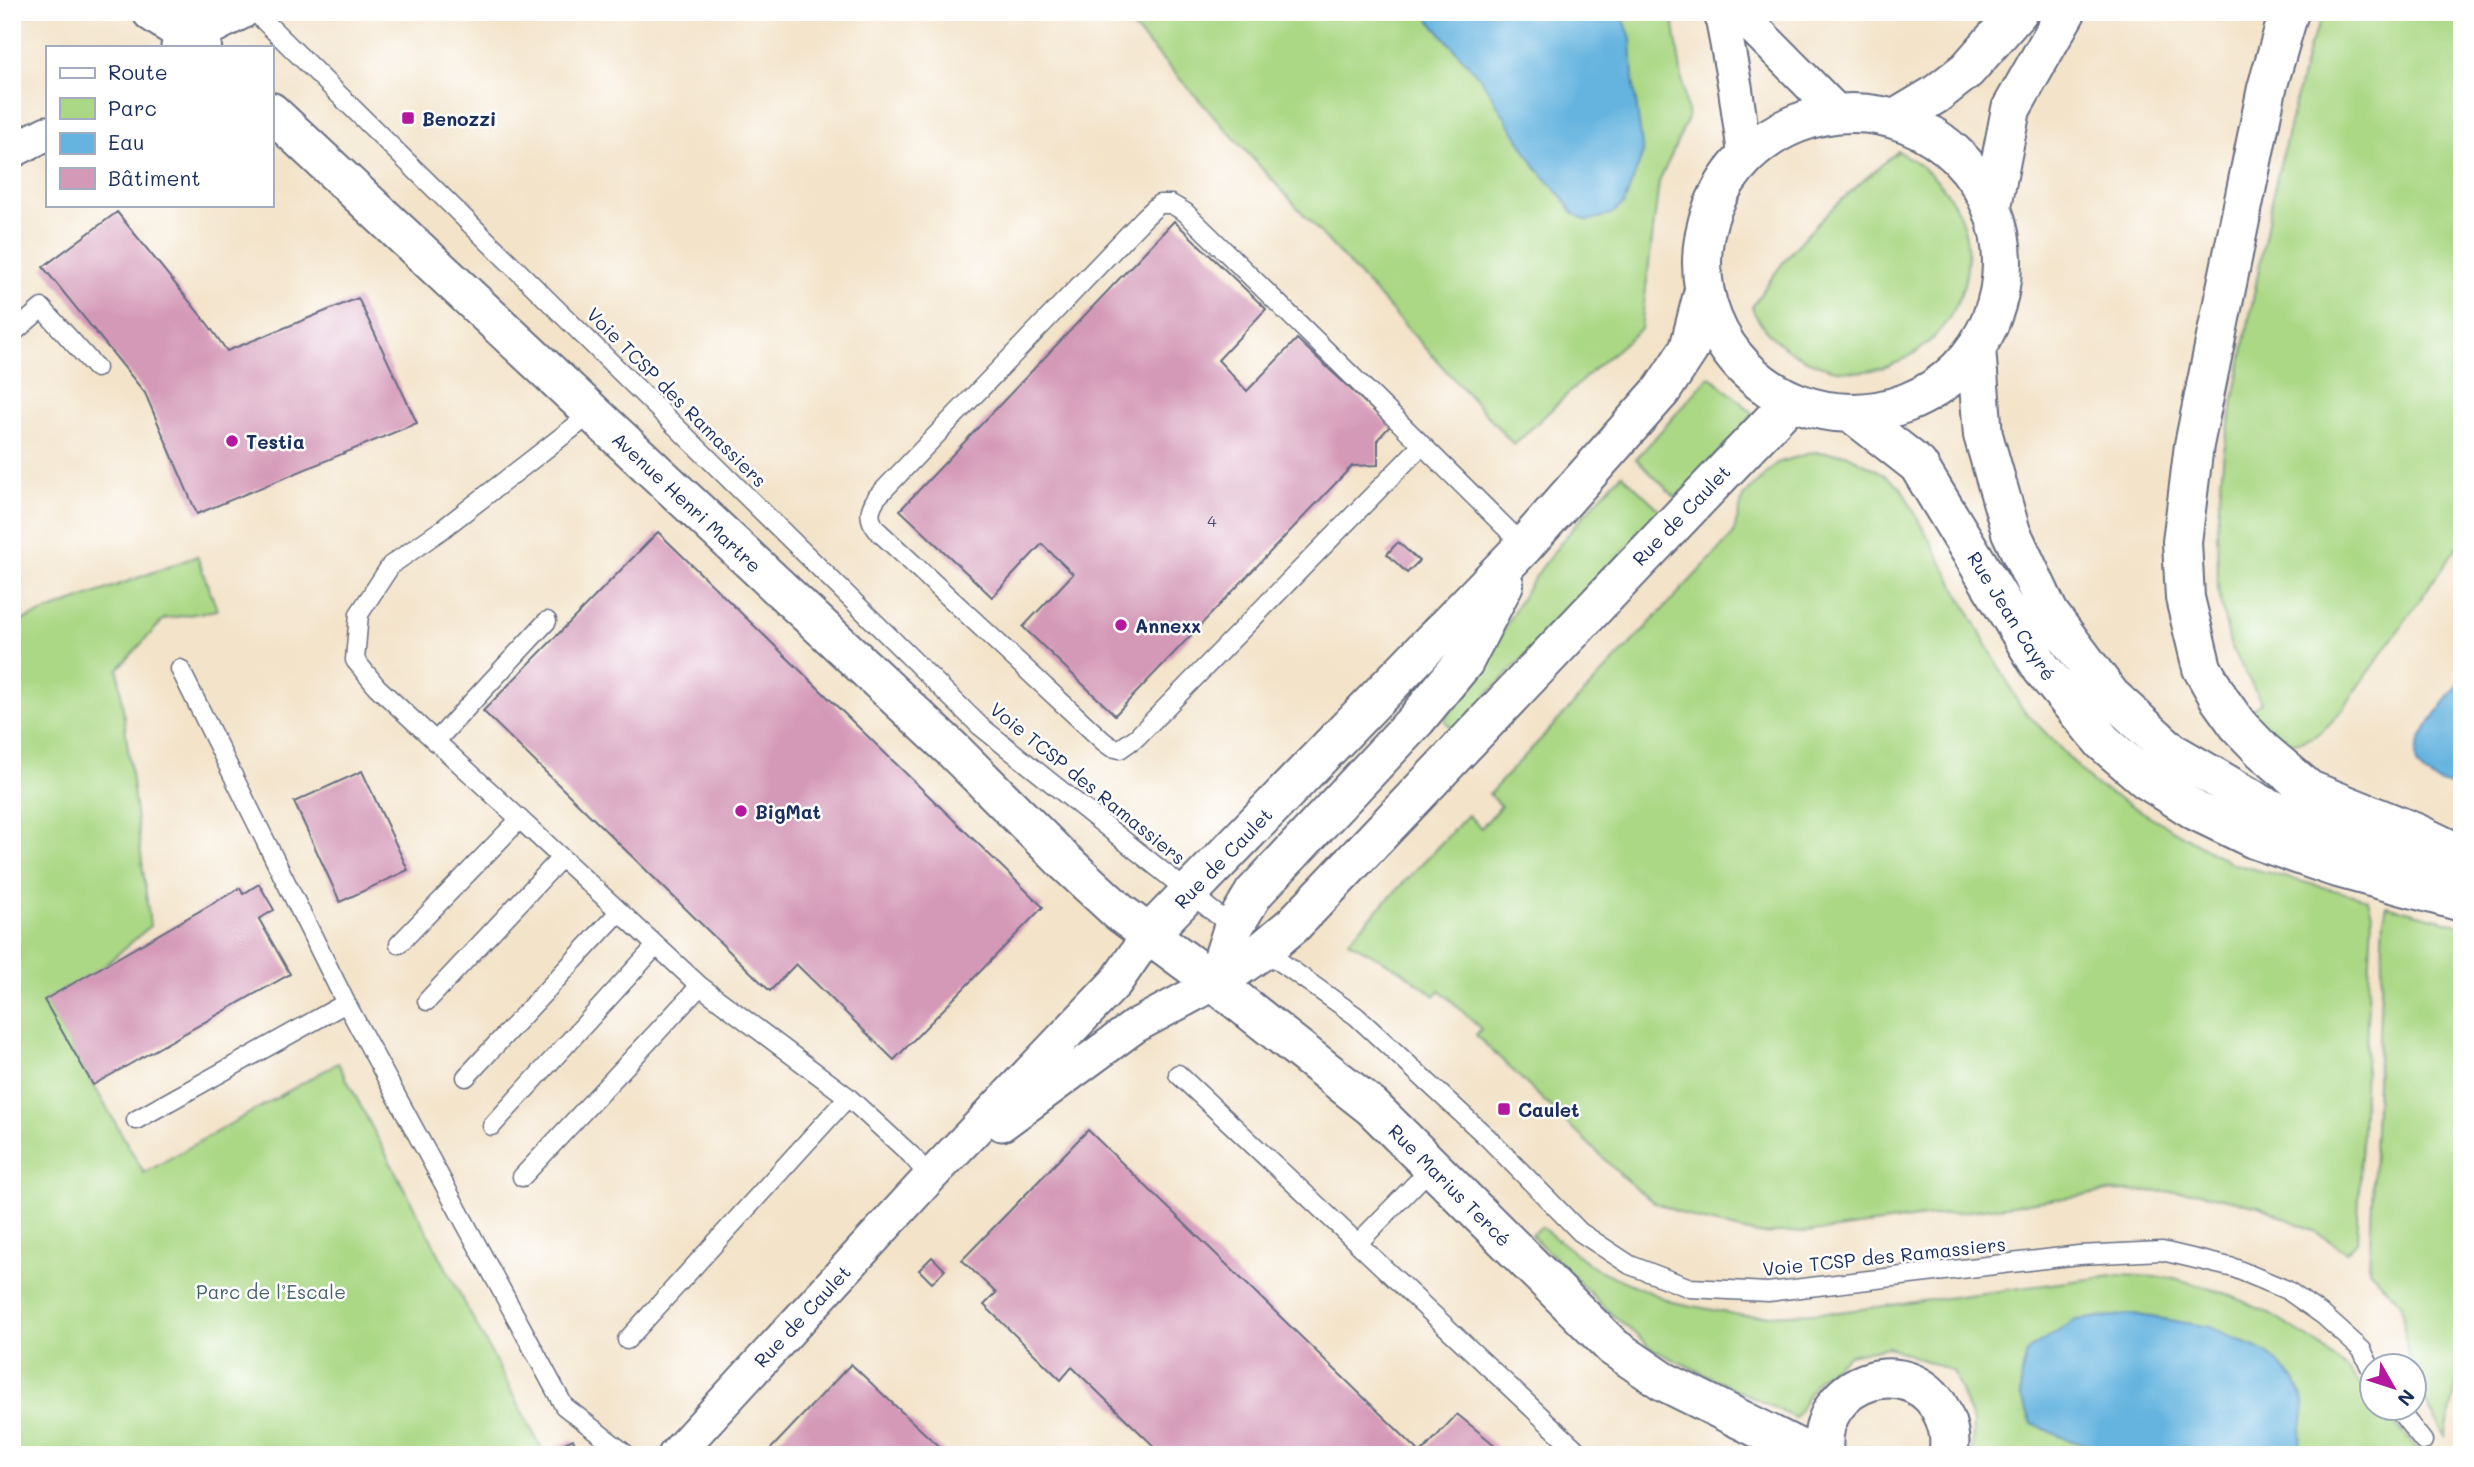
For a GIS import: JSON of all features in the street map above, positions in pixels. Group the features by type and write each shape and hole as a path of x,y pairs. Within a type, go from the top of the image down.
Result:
{"main road":[{"path":"152,12 194,36"},
{"path":"1895,118 1935,95 1967,70 2018,12"},
{"path":"1992,206 2011,109 2066,12"},
{"path":"2289,12 2267,88 2194,445 2182,542 2185,598 2202,668 2232,717 2263,751 2309,790 2416,833 2462,855"},
{"path":"1838,113 1867,113 1895,118 1936,137 1969,168 1992,206 2002,254 1997,303 1976,348 1952,375 1923,396 1889,409 1853,414 1821,411 1791,401 1750,374 1720,336 1704,290 1703,242 1717,196 1745,157 1788,127 1838,113"},
{"name":"Avenue Henri Martre","path":"273,114 955,752 1100,894"},
{"name":"Rue de Caulet","path":"1149,934 1524,546 1662,390 1689,349 1704,290"},
{"name":"Rue Jean Cayré","path":"1976,348 1983,435 2011,533 2049,613 2111,696 2173,753 2266,807 2351,837 2462,868"},
{"name":"Rue de Caulet","path":"1215,983 1263,950 1293,925 1791,401"},
{"name":"Rue Jean Cayré","path":"1853,414 1918,464 2042,669 2103,742 2147,780 2196,811 2254,839 2334,867 2462,902"},
{"name":"Rue de Caulet","path":"1215,983 1233,928 1254,893 1416,720 1464,662 1524,546"},
{"name":"Rue Marius Tercé","path":"1100,894 1119,912 1215,983 1372,1107 1613,1347 1663,1381 1812,1455"},
{"path":"1825,1455 1823,1441 1826,1420 1837,1402 1852,1388 1871,1380 1891,1378 1911,1383 1927,1393 1941,1409 1948,1427 1948,1455"}],"street":[{"path":"194,36 242,12"},
{"path":"1721,12 1745,157"},
{"path":"1738,12 1838,113"},
{"path":"12,151 46,134"},
{"name":"Rue de Caulet","path":"676,1455 930,1177 1116,982 1149,934"},
{"name":"Rue de Caulet","path":"930,1177 1135,1026 1215,983"}],"lane":[{"name":"Voie TCSP des Ramassiers","path":"255,12 981,726 1233,928 1356,1016 1488,1138 1580,1232 1630,1265 1690,1288 1768,1292 2079,1255 2162,1251 2234,1268 2287,1290 2325,1316 2363,1352"},
{"path":"1422,445 1137,737 1120,749 1103,741 878,531 870,514 871,506 877,497 1159,204 1171,204 1185,212 1422,445 1524,546"},
{"path":"12,334 42,308 96,368"},
{"path":"592,413 444,528 391,565 359,614 355,660 377,687 435,742 700,986 848,1097 911,1155 930,1177"},
{"path":"435,742 547,621"},
{"path":"180,669 346,1003 564,1406 627,1455"},
{"path":"399,944 520,819"},
{"path":"427,1001 561,858"},
{"path":"466,1077 619,912"},
{"path":"492,1126 656,946"},
{"path":"522,1177 700,986"},
{"path":"136,1120 346,1003"},
{"path":"1178,1074 1582,1455"},
{"path":"627,1340 848,1097"},
{"path":"1359,1242 1432,1167"},
{"path":"2407,1422 2423,1441"}],"green space":[{"path":"1119,12 1670,12 1688,118 1659,182 1641,329 1595,368 1514,445"},
{"path":"2325,12 2462,12 2462,540 2335,718 2316,735 2301,741 2280,744 2248,711 2261,702 2230,644 2218,590 2217,525 2224,451 2275,185 2309,46"},
{"path":"1898,151 1942,187 1964,228 1967,271 1953,312 1926,344 1889,366 1846,371 1799,356 1771,336 1752,307 1800,242 1856,187"},
{"path":"1711,377 1754,414 1676,498 1636,459"},
{"path":"1814,452 1846,454 1879,471 1900,486 2021,707 2094,784 2231,863 2368,899 2372,915 2357,1241 2347,1252 2314,1231 2259,1206 2195,1192 2115,1191 1822,1231 1757,1234 1696,1219 1653,1202 1626,1180 1476,1035 1481,1029 1440,990 1435,996 1402,971 1348,941 1468,815 1481,828 1501,806 1489,794 1733,535 1743,497 1777,463"},
{"path":"1622,474 1662,512 1454,730 1444,720 1485,664 1524,594 1570,532"},
{"name":"Parc de l’Escale","path":"197,556 217,610 164,619 118,669 150,926 103,967 45,1000 144,1173 338,1063 545,1455 12,1455 12,624"},
{"path":"2387,906 2462,925 2462,1358 2445,1437 2428,1406 2428,1352 2407,1352 2401,1303 2369,1270 2384,919"},
{"path":"1541,1227 1596,1269 1672,1302 1744,1316 1839,1312 2120,1275 2174,1278 2225,1293 2266,1312 2315,1342 2358,1382 2358,1422 2394,1422 2423,1455 1972,1455 1973,1423 1953,1371 1888,1347 1849,1355 1817,1380 1795,1418 1654,1350 1607,1310 1531,1235"}],"water":[{"path":"1428,12 1621,12 1631,38 1633,79 1643,153 1624,204 1610,215 1587,221 1573,213 1561,195 1537,169 1482,80 1430,21"},
{"path":"2462,680 2462,789 2438,782 2427,775 2418,766 2416,757 2423,734"},
{"path":"2134,1314 2210,1327 2268,1353 2295,1380 2305,1404 2297,1455 2126,1455 2069,1440 2032,1424 2020,1395 2027,1351 2076,1320"}],"building":[{"path":"117,212 227,351 358,298 417,423 197,514 145,393 43,267"},
{"path":"1174,221 1266,309 1218,360 1247,391 1297,339 1390,426 1378,439 1378,465 1352,466 1115,715 1023,627 1073,574 1042,544 992,597 900,510"},
{"path":"658,532 1043,907 894,1060 796,964 770,991 483,711"},
{"path":"1398,542 1419,561 1407,573 1387,554"},
{"path":"362,771 408,870 340,902 294,802"},
{"path":"259,884 274,910 259,919 290,974 93,1085 44,1000 240,888 243,894"},
{"path":"1088,1130 1421,1453 1457,1414 1496,1446 1487,1455 1163,1455 1072,1367 1061,1380 984,1305 996,1293 962,1260"},
{"path":"932,1257 945,1270 932,1283 919,1270"},
{"path":"851,1364 890,1401 948,1455 765,1455"},
{"path":"573,1439 579,1455 560,1455 556,1447"}],"place":[{"name":"Benozzi","path":"408,118"},
{"name":"Testia","path":"232,441"},
{"name":"Annexx","path":"1121,625"},
{"name":"BigMat","path":"741,811"},
{"name":"Caulet","path":"1504,1109"}]}
